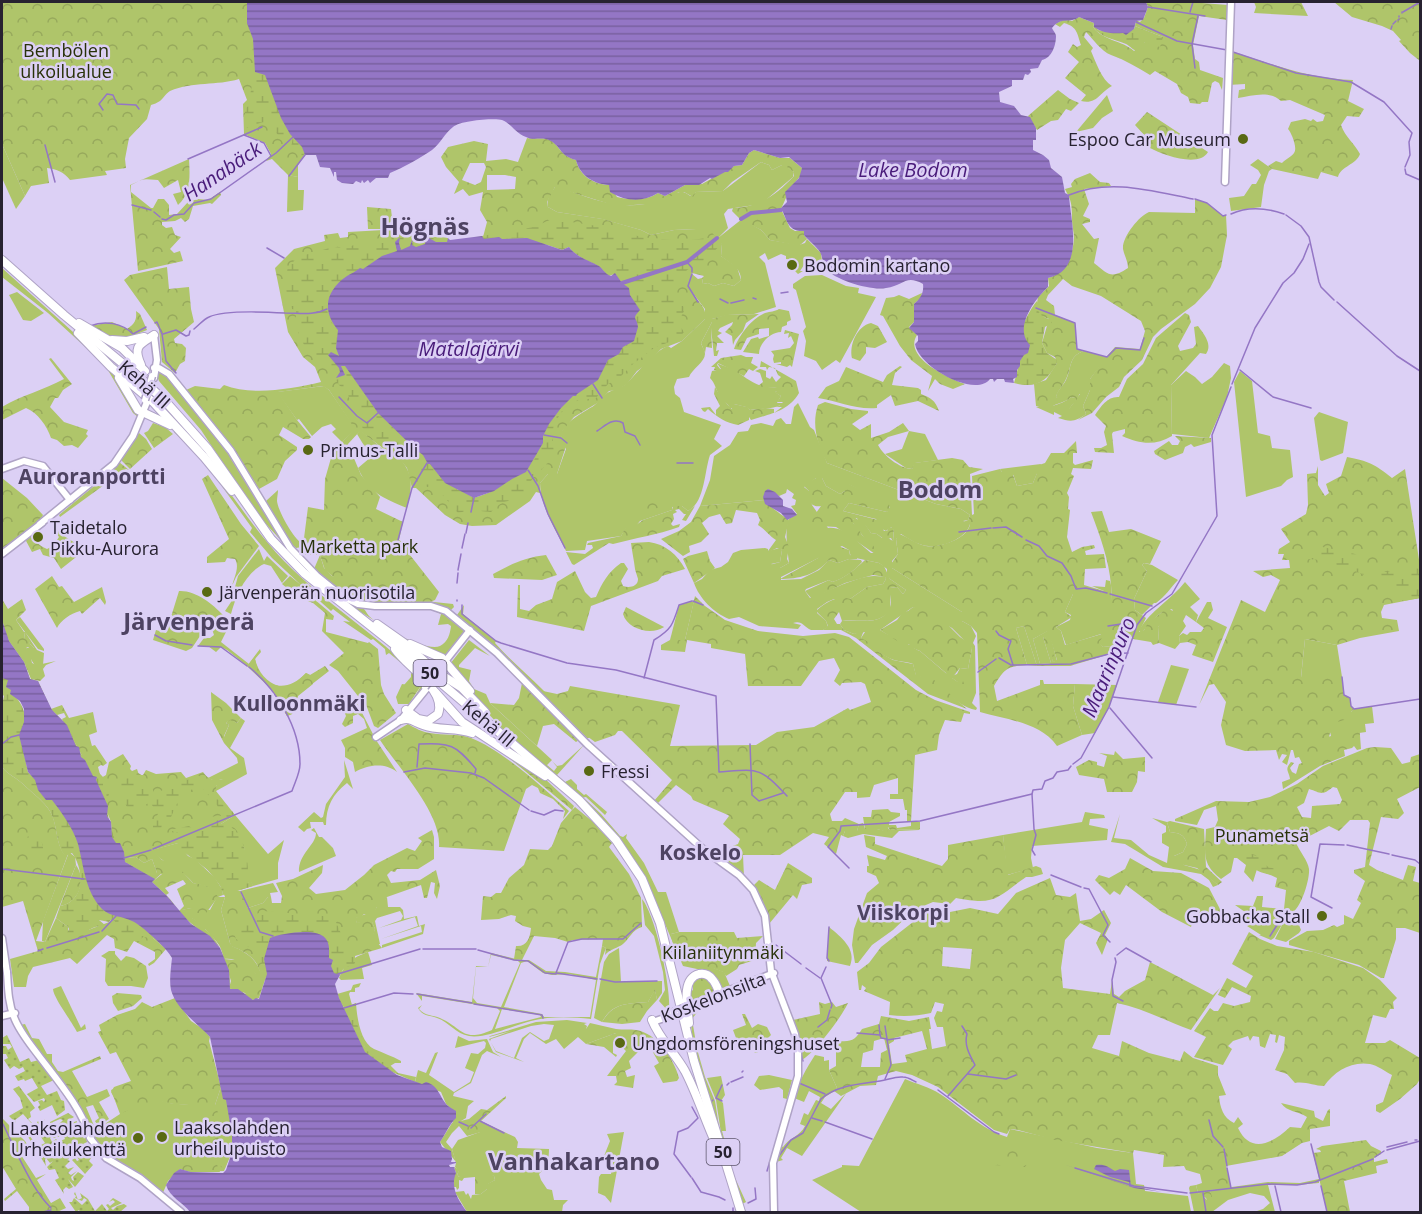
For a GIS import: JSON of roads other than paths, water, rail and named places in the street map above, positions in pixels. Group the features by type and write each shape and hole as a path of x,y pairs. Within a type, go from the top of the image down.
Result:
{"highway":[{"name":"Kehä III","path":"2,260 139,377 190,427 271,538 304,573 415,661 524,753 600,820 624,850 642,879 666,944 694,1060 740,1212"},
{"name":"Kehä III","path":"2,266 78,333 137,380 168,410 200,446 268,541 302,576 394,649 545,776 601,828 625,859 643,891 659,933 690,1061 740,1212"},
{"path":"37,291 80,323 122,348 151,375"},
{"path":"78,333 111,367 154,403 232,491"},
{"path":"104,338 120,342 153,335"},
{"path":"153,335 142,341 138,348 139,361 190,427"},
{"path":"111,367 142,412 162,420 183,434"},
{"path":"333,597 392,634 446,662 484,712"},
{"path":"392,634 434,670 462,688 524,753"},
{"path":"394,649 462,722 545,776"},
{"path":"405,713 423,721 437,715 440,703 435,692"},
{"path":"405,713 416,722 429,727 460,729 484,737"},
{"path":"694,1060 687,1009 688,984 695,976 707,975 712,979 720,995"},
{"path":"653,1021 660,1038 680,1062 691,1083 717,1145"}],"main road":[{"path":"1225,182 1231,2"},
{"path":"2,554 110,466 131,435 146,401 151,375 156,368 157,350 153,335"},
{"path":"156,368 164,371 219,435 245,472 287,544 317,576 343,597 358,604 441,608 510,666 593,749 705,851 739,875 748,885 758,899 765,916 774,975 796,1038 797,1080 773,1162 774,1212"},
{"path":"2,469 24,461 43,468 70,500"},
{"path":"405,713 469,632"},
{"path":"2,938 13,1013 18,1025 66,1092 91,1140 104,1155 140,1178 181,1212"},
{"name":"Koskelonsilta","path":"653,1021 774,975"},
{"path":"2,1015 13,1013"}],"water":[{"name":"Lake Bodom","path":"247,2 1146,2 1148,7 1143,20 1136,21 1134,29 1126,35 1100,31 1094,27 1094,23 1079,17 1055,24 1052,28 1056,36 1051,54 1042,60 1038,68 1030,69 1031,72 1028,75 1025,74 1023,80 1012,80 1012,86 999,92 1000,102 1014,106 1021,115 1030,117 1036,128 1033,150 1049,160 1051,168 1062,177 1065,193 1069,195 1073,230 1072,255 1060,273 1048,278 1048,287 1028,314 1024,330 1025,338 1030,345 1028,353 1020,361 1017,377 1013,379 1014,383 1005,382 1004,379 997,379 994,382 990,379 983,384 973,385 961,383 937,371 919,353 915,344 918,336 909,328 914,322 914,304 922,295 923,284 908,280 892,287 879,288 845,281 826,269 820,252 804,235 804,231 791,227 781,208 787,202 785,192 799,178 802,168 789,157 780,158 754,150 749,153 742,165 734,166 728,172 710,178 699,185 685,185 665,196 658,193 646,198 628,199 610,192 609,185 598,183 584,175 576,160 564,154 551,141 526,137 502,120 486,119 470,121 453,127 432,150 390,173 388,178 376,178 370,183 368,180 364,183 362,180 361,183 356,181 353,184 342,183 337,180 336,172 334,172 334,177 330,168 320,167 316,155 305,155 302,147 290,134 281,118 265,75 255,72 253,39 247,23"},
{"name":"Matalajärvi","path":"482,236 484,239 527,238 562,250 569,247 609,275 615,273 629,288 630,295 640,310 635,317 638,327 634,341 608,360 598,380 573,396 561,408 549,424 543,436 543,443 526,472 494,491 474,498 445,483 423,455 378,413 345,366 341,366 345,375 336,378 340,372 339,368 328,355 331,352 339,356 336,348 338,330 330,316 328,302 334,288 347,276 360,268 363,269 382,256 397,251 395,242 400,237 401,250 410,246 413,237 412,245 416,247 425,244 426,239 429,238 436,242 447,242 448,238 450,240"},
{"path":"768,489 783,500 783,506 792,509 797,515 787,520 781,513 765,504 763,497"},
{"path":"2,620 9,641 24,662 30,679 38,681 52,710 67,725 76,746 79,747 81,757 93,776 97,777 96,780 108,806 107,816 111,822 112,837 116,843 120,843 125,862 155,879 152,882 191,924 210,936 220,948 229,970 230,989 238,989 253,1000 259,999 267,974 264,959 270,938 283,934 308,932 322,935 326,939 329,946 329,958 333,960 331,966 334,973 340,975 335,984 339,998 365,1052 397,1075 422,1084 426,1082 430,1084 447,1105 456,1111 456,1118 440,1142 442,1147 451,1151 451,1162 456,1162 449,1165 454,1167 456,1193 467,1212 190,1212 170,1193 166,1185 174,1173 180,1169 191,1172 223,1173 232,1152 232,1135 226,1100 223,1099 210,1037 182,1010 174,997 170,982 172,958 165,949 136,923 109,914 96,902 89,887 73,832 52,800 46,800 38,790 35,780 28,772 19,735 24,722 24,709 20,701 10,694 11,690 6,687 8,680 2,678"},
{"path":"1060,1163 1129,1186 1129,1182 1110,1177 1094,1169 1096,1165 1099,1165 1115,1171 1129,1170 1131,1186 1162,1192 1134,1188"}],"waterway":[{"path":"1190,12 1193,2"},
{"path":"1403,12 1420,2"},
{"path":"1148,7 1205,16"},
{"path":"1195,68 1192,44 1198,16"},
{"path":"1393,24 1396,21"},
{"path":"1136,22 1177,41 1227,50"},
{"path":"1233,52 1296,73 1351,82 1384,102 1412,133 1409,142 1410,155 1405,167"},
{"path":"103,110 99,104 107,94 113,95 117,104 136,105 139,109"},
{"path":"188,159 262,127"},
{"path":"244,135 264,143 271,156"},
{"name":"Hanabäck","path":"162,219 166,220 174,215 184,214 194,203 211,199 276,153 293,137"},
{"path":"45,145 55,182"},
{"path":"289,176 305,155"},
{"path":"1405,169 1406,174 1420,180"},
{"path":"1069,195 1100,187 1115,187 1147,190 1193,199"},
{"path":"1195,199 1207,203 1223,216 1226,215"},
{"name":"Hanabäck","path":"132,205 151,210"},
{"path":"1231,214 1258,209 1284,214"},
{"path":"741,219 751,213 781,210"},
{"name":"Hanabäck","path":"154,212 160,217"},
{"path":"1286,215 1301,226 1309,237 1319,282 1334,300"},
{"path":"622,283 687,262 717,238"},
{"name":"Maarinpuro","path":"1232,384 1255,328 1283,283 1294,273 1309,244"},
{"path":"267,248 284,258"},
{"path":"687,262 692,272"},
{"path":"692,274 688,286 698,302"},
{"path":"781,293 788,292"},
{"path":"720,299 728,303"},
{"path":"731,303 744,300"},
{"path":"1337,302 1397,356 1420,371"},
{"path":"1036,308 1075,323 1077,349 1107,357 1116,348 1140,350 1144,338"},
{"path":"194,329 207,318 225,313 306,314 327,309"},
{"path":"155,323 157,322 162,334 166,361 176,373"},
{"path":"90,326 102,323 113,324 124,327 133,334 146,327"},
{"path":"163,334 176,330 186,336 190,331"},
{"path":"1240,370 1273,397 1311,408"},
{"path":"593,384 602,398"},
{"name":"Maarinpuro","path":"1073,764 1081,758 1109,707 1137,625 1146,613 1172,594 1217,516 1212,435 1231,387"},
{"path":"339,397 367,423 378,413"},
{"path":"597,431 609,423 619,421 623,423 625,432 635,436 640,445"},
{"path":"544,435 561,438 567,443"},
{"path":"398,540 412,488 427,463"},
{"path":"677,463 693,463"},
{"path":"528,470 538,486 548,514 565,548"},
{"path":"471,512 474,498"},
{"path":"466,533 468,523"},
{"path":"993,528 1006,527 1022,537"},
{"path":"959,532 991,528"},
{"path":"462,548 465,534"},
{"path":"1026,540 1039,546 1047,556 1062,563 1076,589 1086,588 1107,593"},
{"path":"458,570 461,554"},
{"path":"457,583 458,573"},
{"path":"1110,594 1152,606"},
{"path":"644,678 654,640 671,626 679,605 692,601"},
{"path":"693,601 703,605"},
{"path":"462,605 462,614 501,643 567,663 616,670 716,696 719,772 750,770 763,774 787,796"},
{"path":"1108,626 1121,624 1135,628"},
{"path":"996,631 1011,641 1008,649 1013,665"},
{"path":"155,635 166,641"},
{"path":"167,641 192,645"},
{"path":"198,646 221,647 247,666"},
{"path":"999,658 1011,665 1071,664 1109,654 1128,653"},
{"path":"978,672 996,659"},
{"path":"153,849 292,791 300,767 296,736 277,698 249,667"},
{"path":"1342,677 1344,695 1350,698 1354,709 1420,699"},
{"path":"1113,697 1196,707"},
{"path":"1110,708 1152,758"},
{"path":"2,744 11,737 19,735"},
{"path":"417,767 419,744 438,744 452,747 463,754 476,769 475,773"},
{"path":"750,744 752,795 759,801 783,793"},
{"path":"849,868 828,847 841,826 920,821 1032,794 1033,790 1042,789 1045,781 1053,778 1057,772 1068,770 1071,766"},
{"path":"404,772 425,768 471,773 484,778 529,810"},
{"path":"1032,794 1036,835 1032,850 1035,855"},
{"path":"531,811 544,815 555,810 563,811"},
{"path":"1332,908 1311,897 1320,844 1344,845"},
{"path":"1347,845 1389,854"},
{"path":"124,858 151,850"},
{"path":"1392,855 1415,860 1420,864"},
{"path":"2,869 84,879"},
{"path":"1051,875 1081,887"},
{"path":"1084,888 1089,889 1108,925 1103,935 1110,942"},
{"path":"241,892 260,932 273,936"},
{"path":"102,931 116,916"},
{"path":"1270,936 1282,921"},
{"path":"597,979 556,973 568,942 582,939 623,939 641,923"},
{"path":"829,927 827,958 829,961"},
{"path":"47,948 99,932"},
{"path":"776,945 801,964"},
{"path":"1117,955 1126,948 1151,962"},
{"path":"38,951 43,949"},
{"path":"338,974 420,949"},
{"path":"423,949 476,949"},
{"path":"478,950 514,960 528,961 545,973 556,974"},
{"path":"1115,958 1112,980 1113,996 1123,1001"},
{"path":"826,967 821,978 832,1005 831,1008"},
{"path":"806,968 820,978"},
{"path":"600,979 615,982 657,981"},
{"path":"344,1008 394,993 413,994"},
{"path":"417,994 472,1003"},
{"path":"474,1004 542,1015 543,1018"},
{"path":"818,1027 827,1020 830,1010"},
{"path":"879,1025 880,1035"},
{"path":"885,1026 887,1039"},
{"path":"948,1096 975,1065 967,1046 967,1034 962,1026"},
{"path":"857,1033 880,1035 881,1038 887,1039 891,1065 885,1079"},
{"path":"887,1040 900,1038"},
{"path":"801,1042 801,1049"},
{"path":"801,1054 803,1061"},
{"path":"968,1074 1006,1079 1016,1075"},
{"path":"731,1082 743,1077"},
{"path":"778,1157 791,1140 803,1133 821,1099 827,1094 849,1086 897,1077 916,1082"},
{"path":"799,1083 825,1094"},
{"path":"722,1085 716,1098 722,1101"},
{"path":"938,1090 999,1134"},
{"path":"691,1177 674,1154 678,1132 688,1128 698,1118 692,1107"},
{"path":"471,1128 486,1114"},
{"path":"812,1118 822,1121"},
{"path":"1209,1120 1213,1136 1223,1147"},
{"path":"480,1121 504,1133"},
{"path":"459,1122 468,1126"},
{"path":"825,1122 872,1139"},
{"path":"3,1124 11,1141"},
{"path":"1387,1150 1420,1141"},
{"path":"11,1142 34,1185 51,1208"},
{"path":"1387,1147 1407,1142"},
{"path":"1311,1144 1320,1180"},
{"path":"1224,1149 1227,1166"},
{"path":"1375,1157 1384,1151"},
{"path":"1190,1193 1268,1184 1297,1185 1315,1182 1373,1159"},
{"path":"767,1171 770,1161"},
{"path":"1075,1168 1134,1186 1187,1193"},
{"path":"1227,1168 1231,1188"},
{"path":"692,1178 701,1192 725,1200"},
{"path":"1275,1186 1281,1212"},
{"path":"1321,1186 1327,1212"},
{"path":"748,1203 756,1199 755,1188"},
{"path":"1203,1193 1206,1212"},
{"path":"43,1212 51,1210"}],"place":[{"name":"Espoo Car Museum","path":"1243,139"},
{"name":"Bodomin kartano","path":"792,265"},
{"name":"Primus-Talli","path":"308,450"},
{"name":"Taidetalo Pikku-Aurora","path":"38,537"},
{"name":"Järvenperän nuorisotila","path":"207,592"},
{"name":"Fressi","path":"589,771"},
{"name":"Gobbacka Stall","path":"1322,916"},
{"name":"Ungdomsföreningshuset","path":"620,1043"},
{"name":"Laaksolahden urheilupuisto","path":"162,1137"},
{"name":"Laaksolahden Urheilukenttä","path":"138,1138"}],"district":[{"name":"Högnäs","path":"425,225"},
{"name":"Auroranportti","path":"92,476"},
{"name":"Bodom","path":"940,488"},
{"name":"Järvenperä","path":"189,620"},
{"name":"Kulloonmäki","path":"299,703"},
{"name":"Koskelo","path":"700,852"},
{"name":"Viiskorpi","path":"903,912"},
{"name":"Vanhakartano","path":"574,1160"}],"park label":[{"name":"Bembölen ulkoilualue","path":"66,60"},
{"name":"Marketta park","path":"359,546"},
{"name":"Punametsä","path":"1262,835"},
{"name":"Kiilaniitynmäki","path":"723,952"}]}
